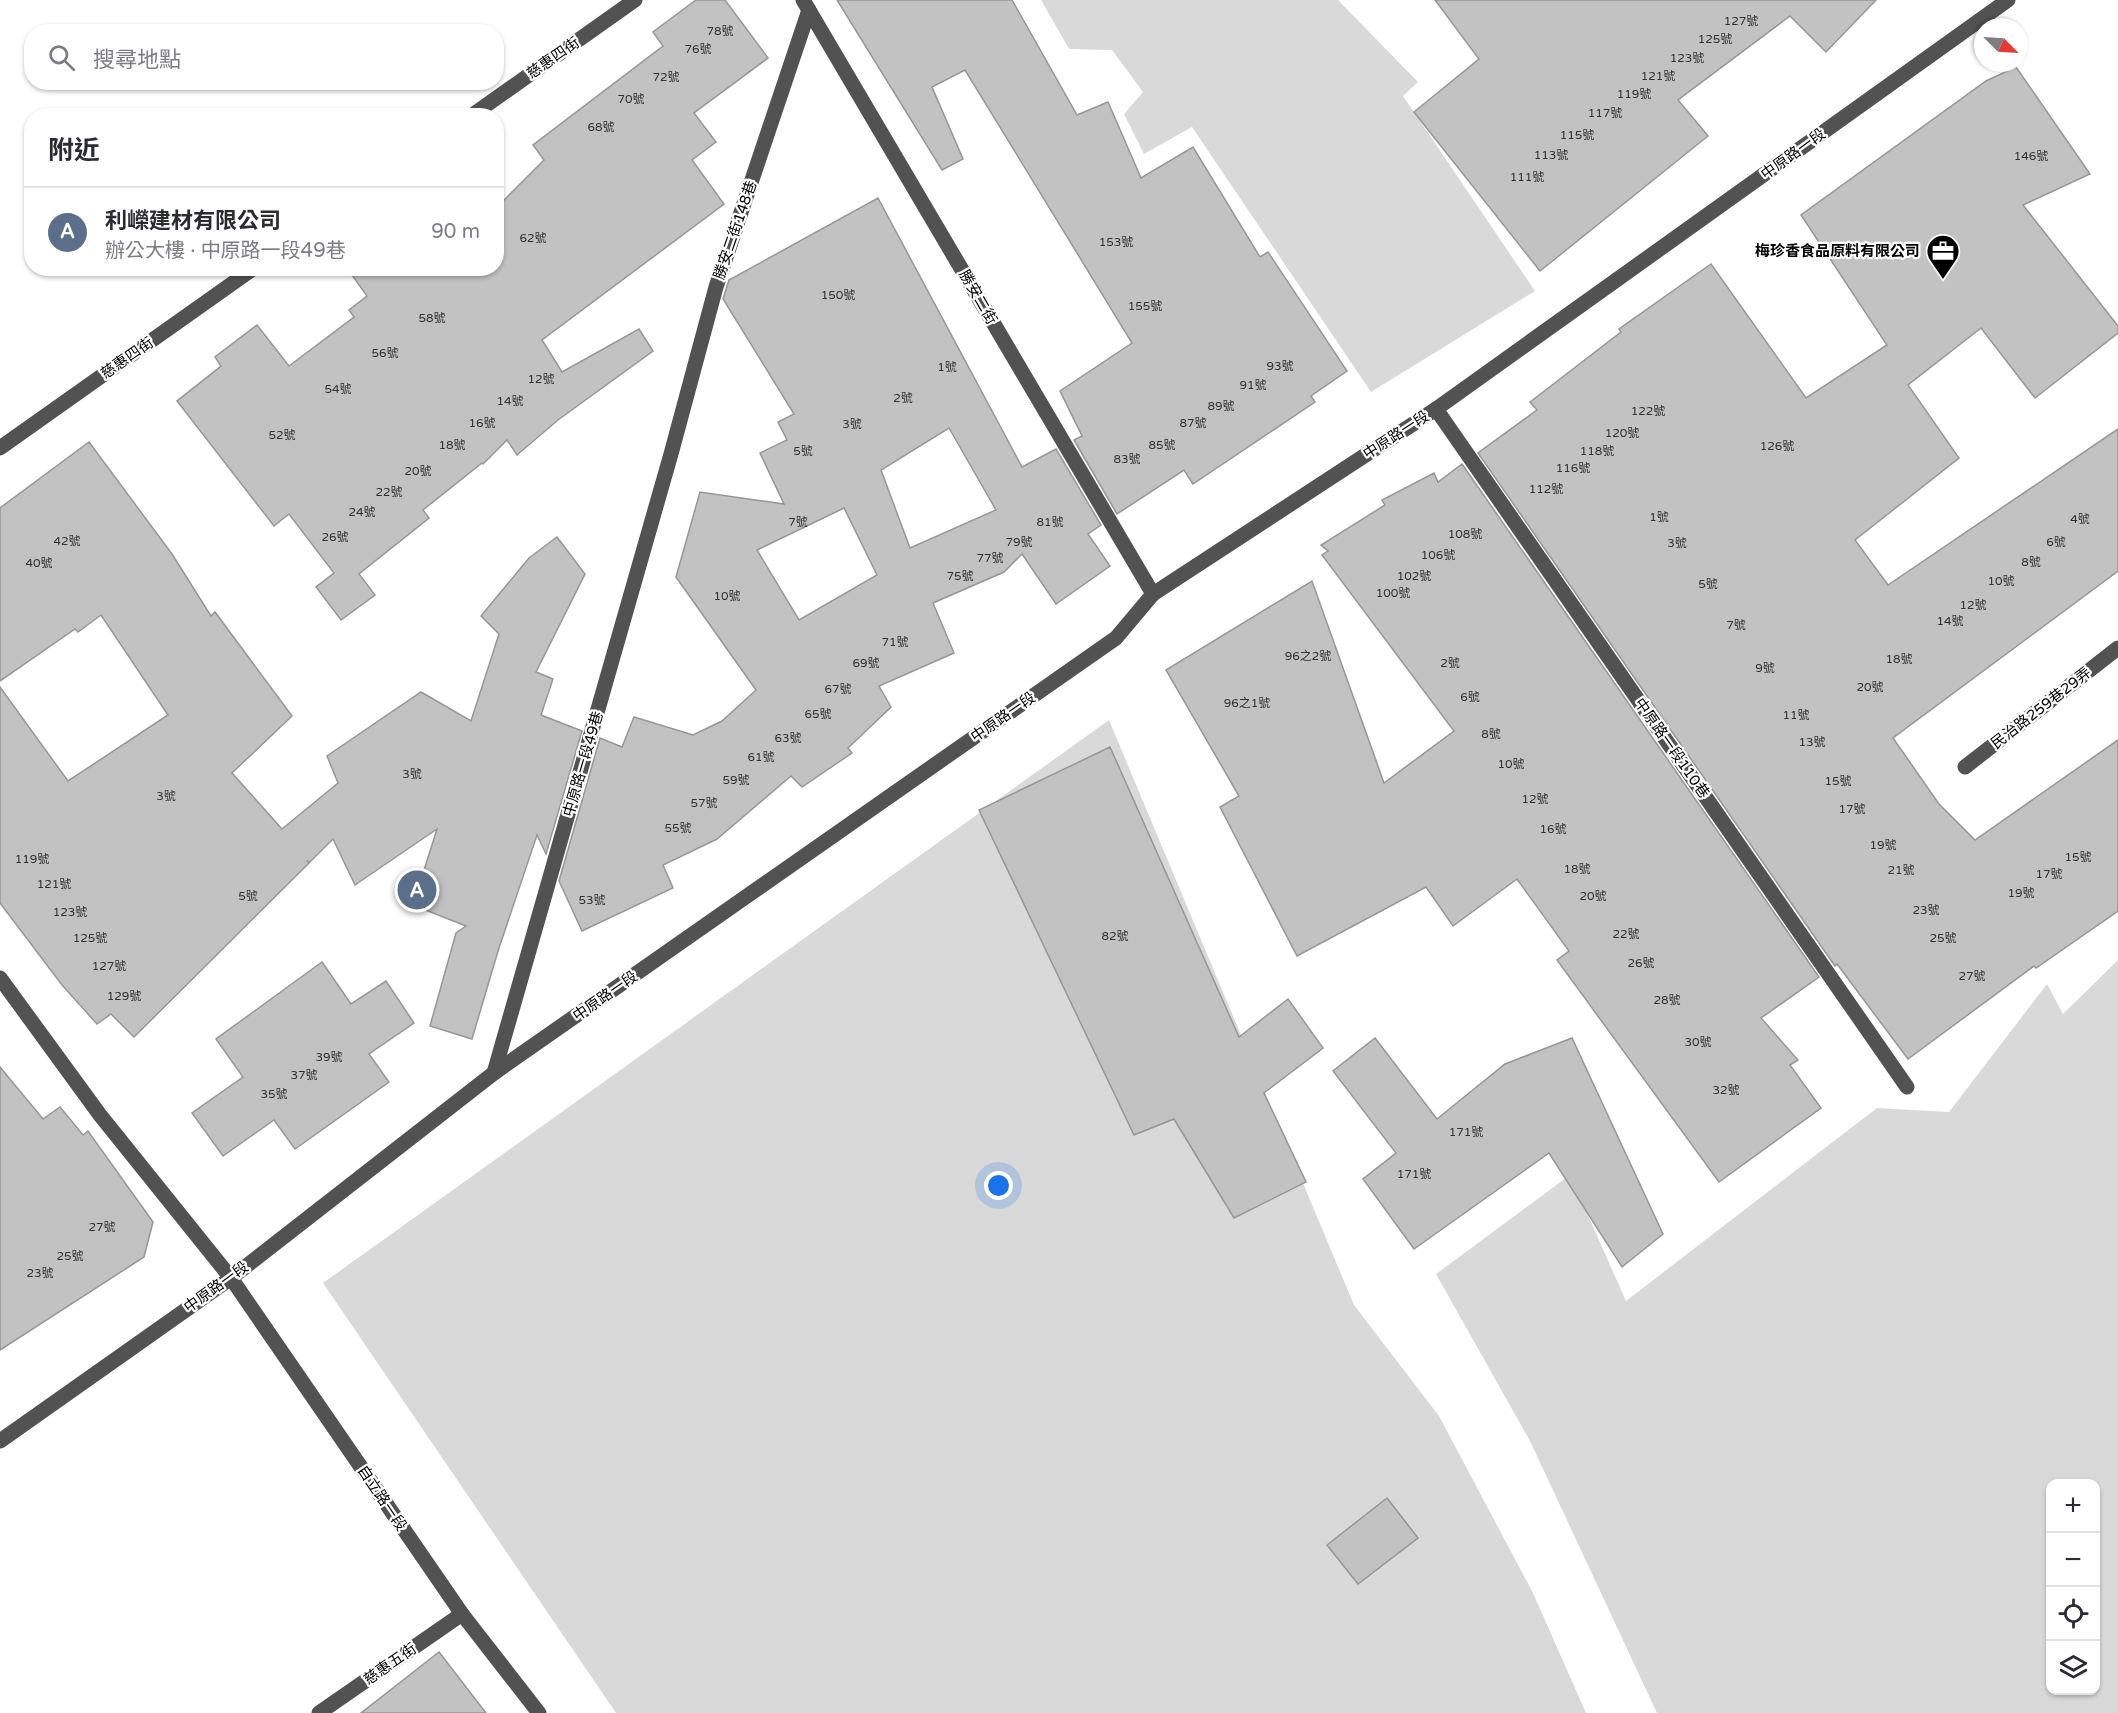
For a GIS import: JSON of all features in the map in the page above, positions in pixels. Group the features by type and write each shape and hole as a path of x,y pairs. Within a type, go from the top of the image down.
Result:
{"street":[{"name":"慈惠四街","path":"482,108 635,0"},
{"name":"中原路一段","path":"0,1441 231,1278 494,1073 1116,638 1153,594 1436,409 2008,0"},
{"name":"勝安二街148巷","path":"671,454 716,287 806,5"},
{"name":"勝安二街","path":"806,5 1153,594"},
{"name":"慈惠四街","path":"0,448 243,276"},
{"name":"中原路一段110巷","path":"1436,409 1907,1087"},
{"name":"中原路一段49巷","path":"494,1073 671,454"},
{"name":"民治路259巷29弄","path":"1965,767 2118,648"},
{"name":"自立路一段","path":"0,978 100,1115 231,1278 462,1614 539,1713"},
{"name":"慈惠五街","path":"319,1713 462,1614"}],"shaded area":[{"path":"1041,0 1338,0 1418,82 1403,96 1535,291 1371,392 1192,127 1144,154 1124,114 1143,92 1112,50 1069,49"},
{"path":"1109,720 1354,1305 1439,1416 1533,1593 1586,1713 616,1713 323,1283"},
{"path":"2118,960 2118,1713 1657,1713 1530,1441 1436,1274 1570,1175 1626,1301 1877,1108 1949,1112 2047,984 2063,1014"}],"building":[{"path":"696,0 725,0 768,58 694,113 716,142 692,160 724,204 542,340 562,372 639,329 653,351 558,420 517,455 507,440 483,464 423,510 429,518 359,574 375,595 341,620 316,587 334,573 289,514 274,526 177,401 221,366 215,357 257,325 289,366 354,317 349,310 367,296 353,276 504,276 504,200 544,160 533,145 663,46 653,32"},
{"path":"837,0 1012,0 1077,115 1108,102 1141,178 1193,147 1260,257 1268,252 1347,371 1311,396 1315,402 1193,484 1184,470 1117,514 1074,440 1082,436 1060,391 1132,343 965,70 932,87 963,159 942,170"},
{"path":"1435,0 1876,0 1826,52 1790,16 1678,100 1708,136 1540,271 1414,112 1479,59"},
{"path":"2005,72 2019,72 2090,174 2023,205 2118,326 2118,333 2035,398 1981,328 1908,385 1959,458 1855,540 1888,585 2118,429 2118,571 1893,738 1939,804 1975,840 2118,740 2118,911 2036,968 2034,966 1908,1059 1837,964 1835,966 1478,453 1537,410 1530,402 1621,332 1619,329 1711,264 1806,398 1887,345 1801,215 1986,81"},
{"path":"878,198 1022,467 1056,449 1101,525 1088,534 1110,566 1056,604 1022,554 1004,572 933,603 954,653 879,686 891,707 848,748 852,753 802,787 791,776 717,839 663,865 673,888 582,931 559,881 600,738 622,747 634,717 693,735 722,721 756,690 676,577 700,492 784,504 760,453 787,440 778,422 794,414 723,299 729,280","holes":["949,428 996,510 910,548 881,470","844,508 877,575 799,620 757,550"]},
{"path":"89,442 172,554 211,616 215,612 292,716 232,773 282,829 338,783 327,756 421,692 471,721 499,634 481,616 529,558 557,537 585,574 536,672 553,679 541,715 582,731 546,854 537,835 498,951 472,1039 430,1026 456,933 466,926 413,905 437,829 355,885 333,839 310,862 307,861 309,863 134,1037 111,1014 97,1024 62,985 0,903 0,687 68,781 168,715 101,615 78,632 75,629 0,681 0,508"},
{"path":"1462,464 1819,977 1761,1018 1798,1060 1790,1065 1821,1108 1719,1182 1557,960 1569,951 1517,879 1453,926 1426,887 1297,956 1220,807 1239,796 1166,670 1312,581 1384,783 1454,731 1322,555 1328,551 1321,545 1385,505 1382,500 1434,473 1438,482"},
{"path":"1110,747 1239,1037 1288,999 1323,1048 1264,1093 1306,1182 1234,1218 1174,1119 1134,1135 979,810"},
{"path":"322,962 351,1004 386,981 414,1023 369,1054 389,1082 295,1149 274,1120 223,1156 192,1113 243,1077 216,1039"},
{"path":"1375,1038 1437,1119 1505,1064 1572,1038 1663,1234 1622,1267 1549,1153 1414,1249 1363,1179 1396,1153 1333,1071"},
{"path":"0,1067 43,1119 60,1107 83,1135 88,1131 153,1222 144,1257 0,1350"},
{"path":"1387,1498 1418,1538 1358,1584 1327,1545"},
{"path":"439,1652 486,1713 361,1713"}],"place":[{"name":"梅珍香食品原料有限公司","path":"1943,280"},
{"name":"利嶸建材有限公司","path":"417,890"}]}
